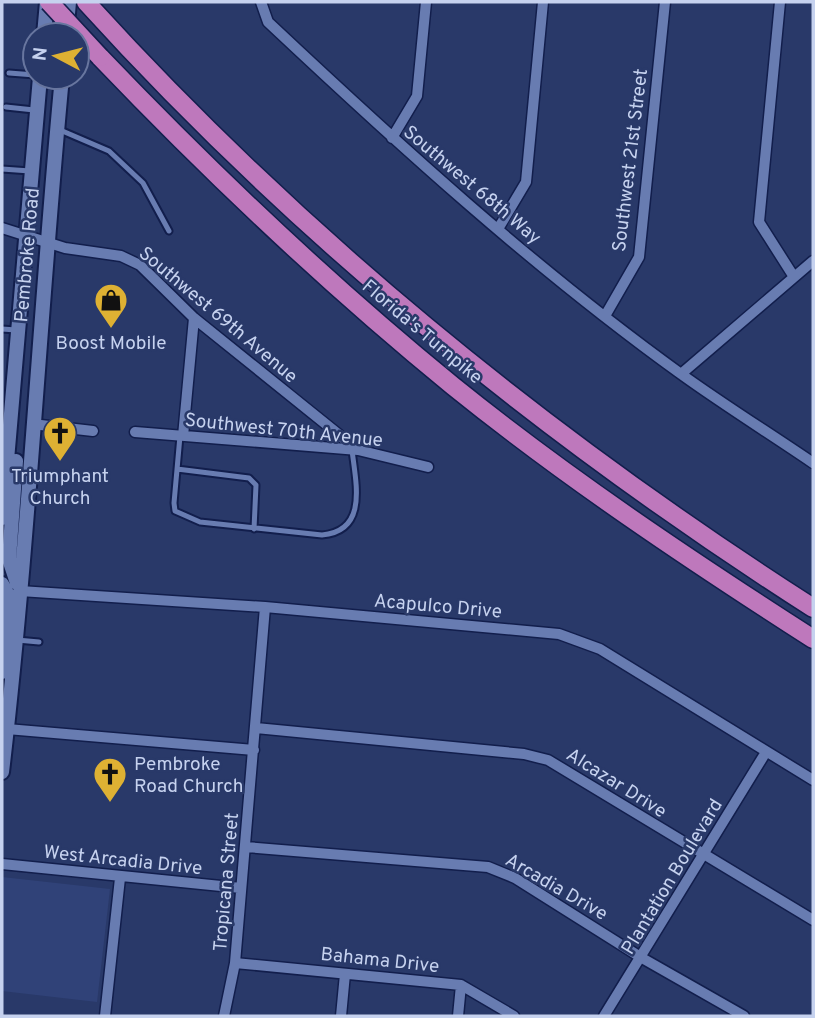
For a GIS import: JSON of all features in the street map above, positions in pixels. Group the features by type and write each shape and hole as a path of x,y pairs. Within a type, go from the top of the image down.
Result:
{"highway":[{"name":"Florida's Turnpike","path":"48,2 228,187 454,386 655,536 813,639"},
{"name":"Florida's Turnpike","path":"86,2 239,160 426,327 618,476 813,608"}],"main road":[{"path":"46,21 48,2"},
{"path":"67,21 69,2"},
{"name":"Pembroke Road","path":"2,518 5,447 10,422 7,394 18,330 39,91"},
{"name":"Pembroke Road","path":"2,772 4,722 20,591 46,243 61,91"},
{"path":"10,422 18,448 9,559 20,591"},
{"path":"2,584 8,595 2,672"}],"street":[{"name":"Southwest 68th Way","path":"261,2 268,22 392,138 498,229 681,374 813,463"},
{"path":"392,138 417,96 426,2"},
{"path":"498,229 526,181 543,2"},
{"name":"Southwest 21st Street","path":"605,316 639,257 665,2"},
{"path":"780,2 759,222 794,277"},
{"name":"Southwest 69th Avenue","path":"2,228 46,243 121,256 140,265 194,318 355,450"},
{"path":"681,374 813,261"},
{"path":"181,436 194,318"},
{"path":"33,424 93,431"},
{"name":"Southwest 70th Avenue","path":"135,432 355,450 428,467"},
{"name":"Acapulco Drive","path":"20,591 265,607 559,634 600,649 813,780"},
{"name":"Tropicana Street","path":"224,1016 235,963 265,607"},
{"path":"4,722 254,750"},
{"name":"Alcazar Drive","path":"256,728 524,754 548,760 813,920"},
{"name":"Plantation Boulevard","path":"604,1016 766,752"},
{"name":"Arcadia Drive","path":"246,847 488,867 515,878 642,958 744,1016"},
{"name":"West Arcadia Drive","path":"2,864 120,878 241,888"},
{"path":"105,1016 120,878"},
{"name":"Bahama Drive","path":"235,963 461,985 514,1016"},
{"path":"341,1016 345,974"},
{"path":"458,1016 461,985"}],"lane":[{"path":"9,73 21,74"},
{"path":"6,107 37,110"},
{"path":"57,129 109,151 143,183 170,231"},
{"path":"2,169 32,172"},
{"path":"2,329 18,330"},
{"path":"181,436 175,511 200,522 322,535 337,533 348,526 356,491 355,450"},
{"path":"177,469 248,478 256,485 254,529"},
{"path":"15,640 39,642"}],"shaded area":[{"path":"2,877 110,889 97,1002 2,991"}],"place":[{"name":"Boost Mobile","path":"111,330"},
{"name":"Triumphant Church","path":"60,463"},
{"name":"Pembroke Road Church","path":"110,804"}]}
